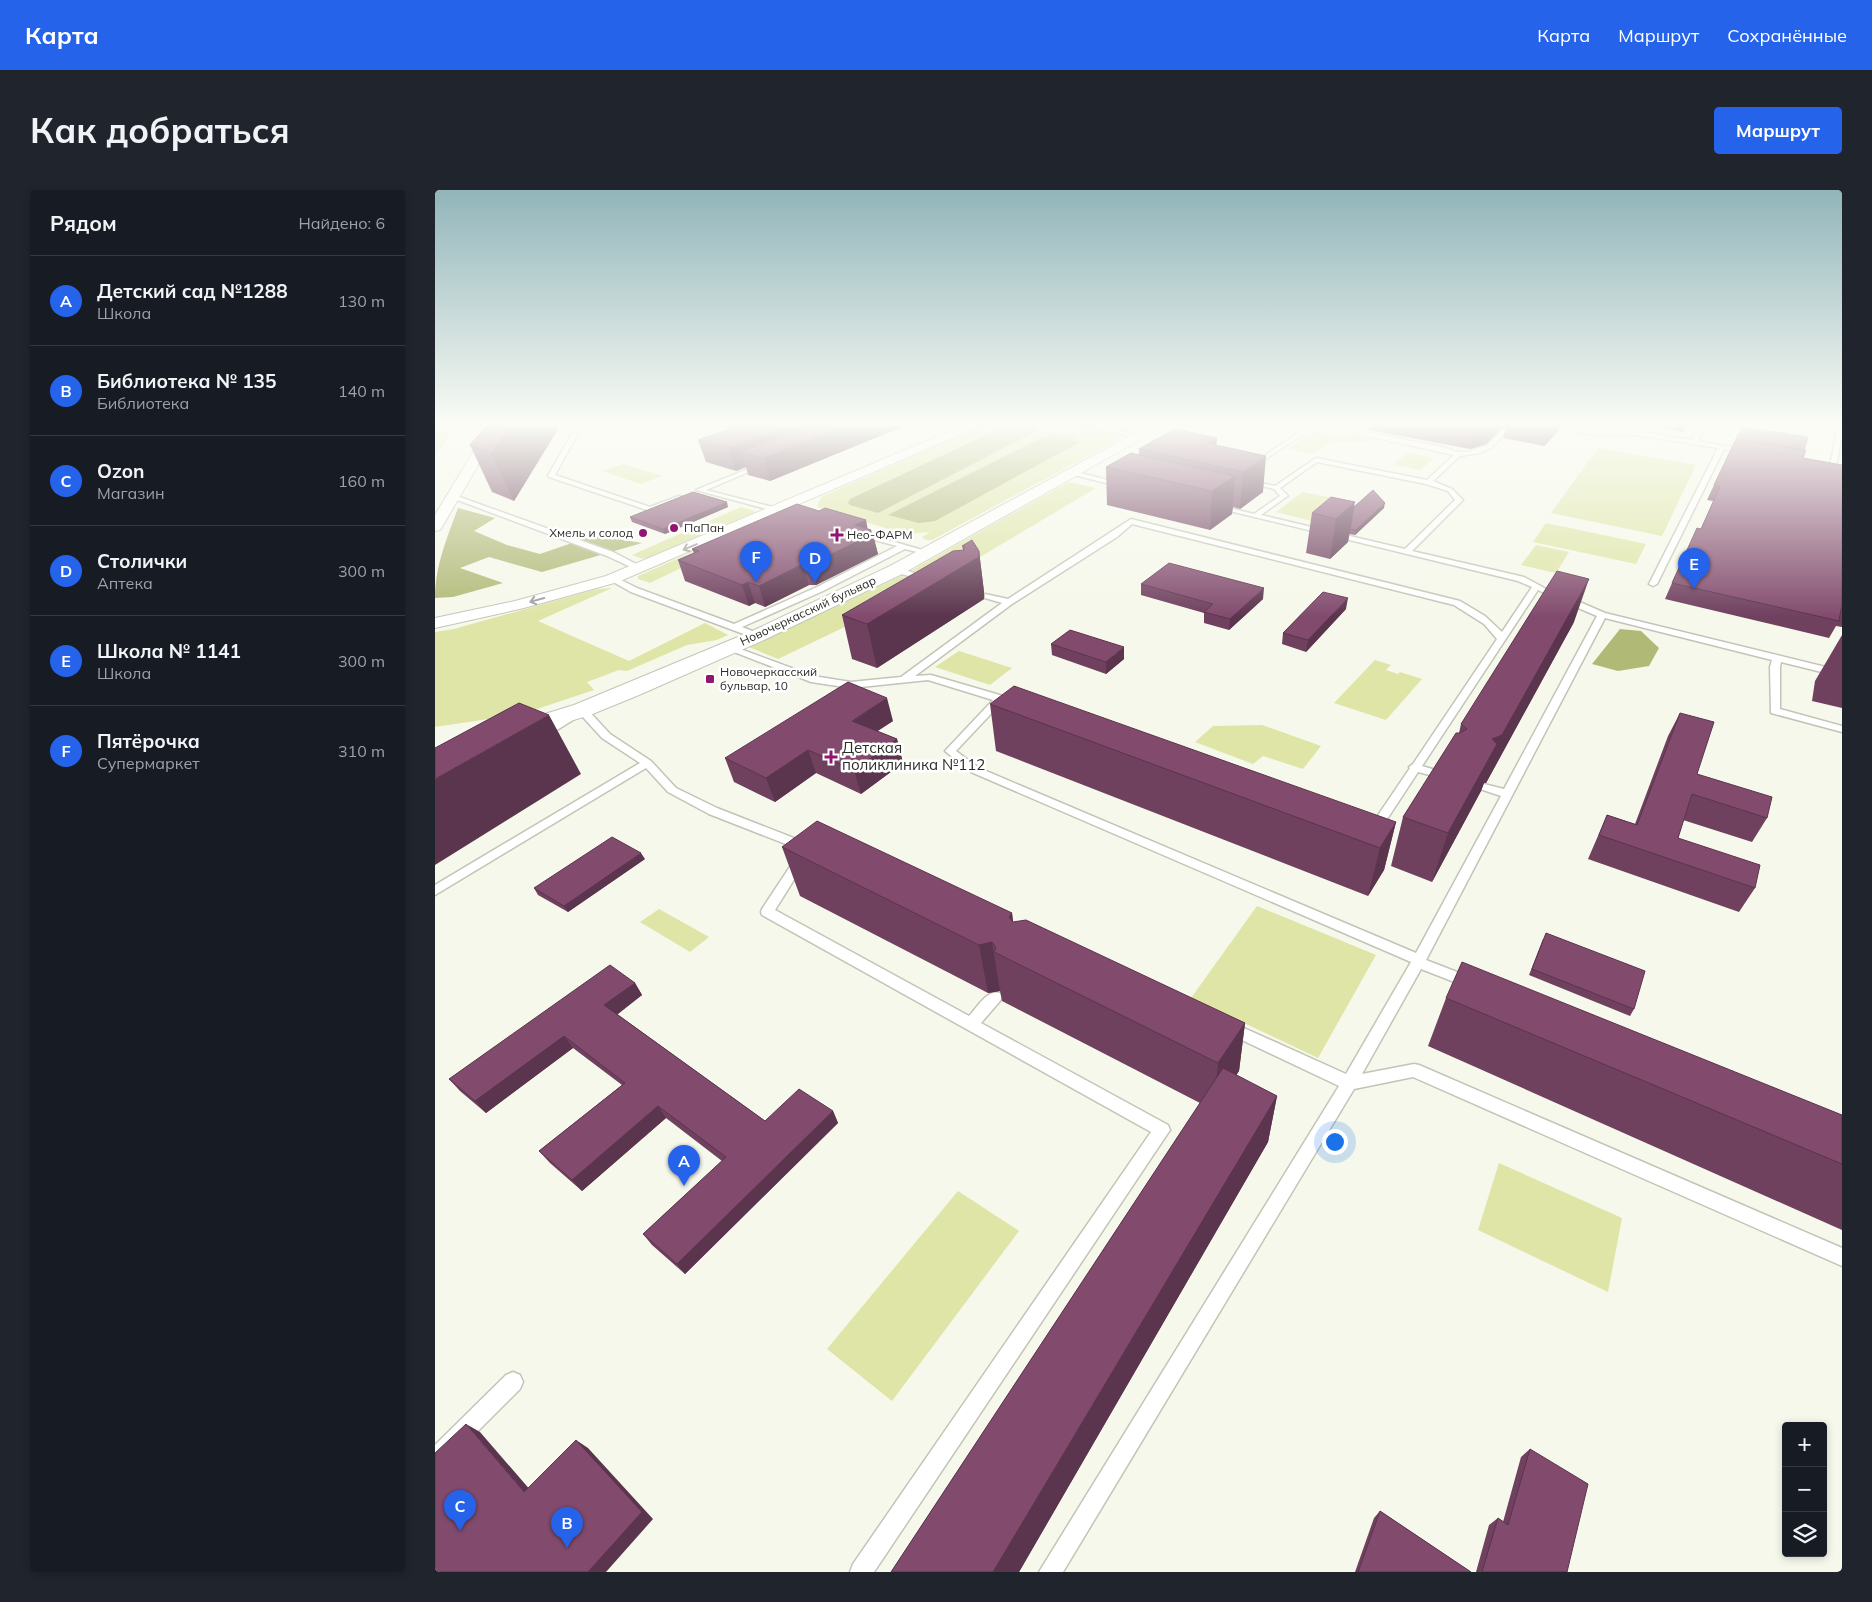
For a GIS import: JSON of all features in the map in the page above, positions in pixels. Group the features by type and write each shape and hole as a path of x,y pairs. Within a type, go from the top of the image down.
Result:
{"street":[{"path":"435,527 459,488"},
{"path":"435,623 509,607 612,579 750,524 827,488"},
{"name":"Новочеркасский бульвар","path":"497,734 549,722 582,710 757,636 896,570 1043,488"}],"lane":[{"path":"590,488 650,508 703,488"},
{"path":"1255,516 1284,496 1276,488"},
{"path":"1407,552 1459,500 1450,490 1446,488"},
{"path":"1653,584 1701,488"},
{"path":"699,490 793,515"},
{"path":"454,497 611,554 640,568"},
{"path":"1207,505 1521,580 1602,615 1842,674"},
{"path":"905,678 1009,602 1114,535 1131,520 1457,603 1485,619 1495,628 1501,638"},
{"path":"1161,529 1172,521"},
{"path":"855,531 929,553"},
{"path":"735,627 819,589 905,546"},
{"path":"896,570 937,582"},
{"path":"612,579 635,590 757,636"},
{"path":"1369,837 1537,586"},
{"path":"989,596 1009,602"},
{"path":"1050,1572 1349,1083 1418,961 1602,615"},
{"path":"729,648 811,680 851,685 877,684 905,678 928,677 1027,708"},
{"path":"1777,658 1775,667 1775,711 1842,728"},
{"path":"1000,698 950,751 975,770 1482,988"},
{"path":"533,740 582,710 607,736 647,763 672,790 713,810 813,849 767,912 1162,1130 861,1572"},
{"path":"435,891 647,763"},
{"path":"1415,767 1445,776"},
{"path":"1484,787 1507,794"},
{"path":"971,1024 995,997"},
{"path":"1214,1021 1349,1083 1414,1070 1842,1257"},
{"path":"435,1460 513,1382"}],"shaded area":[{"path":"840,488 1027,488 932,540 926,540 922,537 930,532 905,534 817,507 821,497"},
{"path":"872,488 926,488 878,513 850,505 848,503 850,499"},
{"path":"941,488 995,488 935,521 919,523 888,515"},
{"path":"1057,488 1095,488 943,579 912,570"},
{"path":"1569,488 1685,488 1662,536 1551,513"},
{"path":"1303,492 1338,499 1312,521 1276,512"},
{"path":"741,507 754,511 755,515 650,559 632,555"},
{"path":"458,508 495,518 474,531 507,545 540,554 595,535 642,543 542,572 489,557 460,568 503,583 453,597 435,598 439,563"},
{"path":"1546,523 1646,544 1636,564 1533,542"},
{"path":"745,529 749,535 650,583 638,579 638,576"},
{"path":"1536,545 1569,552 1556,573 1521,565"},
{"path":"901,576 932,585 778,659 749,647"},
{"path":"612,588 538,621 629,661 705,623 728,635 717,640 687,645 627,671 619,670 587,682 594,690 522,714 435,727 435,632 454,629 597,589"},
{"path":"1620,629 1641,631 1659,648 1649,666 1618,671 1592,664"},
{"path":"959,651 1012,668 990,685 935,667"},
{"path":"1375,660 1391,665 1386,670 1422,679 1386,720 1334,703"},
{"path":"1262,725 1321,746 1303,769 1263,756 1253,764 1195,742 1213,726"},
{"path":"1257,906 1376,955 1318,1058 1191,998"},
{"path":"659,909 709,937 690,952 640,922"},
{"path":"1499,1163 1622,1218 1608,1292 1478,1230"},
{"path":"958,1191 1019,1231 892,1401 827,1349"}],"building":[{"path":"1201,488 1216,488 1212,491"},
{"path":"1719,488 1842,488 1842,609 1839,621 1672,583 1697,528 1701,529"},
{"path":"1373,490 1385,503 1356,530 1350,529 1354,507"},
{"path":"693,492 727,502 663,529 630,517"},
{"path":"1331,497 1355,502 1336,519 1312,513"},
{"path":"797,504 819,511 825,508 866,520 855,525 871,530 867,532 873,534 811,564 803,564 759,586 748,582 742,585 678,560 699,551 692,549"},
{"path":"972,540 979,551 979,557 867,624 842,615 953,551 964,550 965,547 962,546"},
{"path":"1169,563 1264,588 1230,619 1204,612 1213,604 1141,584"},
{"path":"1557,571 1589,579 1502,735 1492,739 1497,744 1448,833 1403,817 1456,733 1467,729 1461,724"},
{"path":"1323,592 1348,598 1308,640 1283,633"},
{"path":"1070,630 1124,647 1106,662 1051,644"},
{"path":"848,682 887,698 852,721 897,739 854,770 808,750 766,778 725,758"},
{"path":"1014,686 1396,822 1380,848 990,704"},
{"path":"519,703 549,715 435,779 435,748"},
{"path":"1680,713 1714,722 1697,774 1772,797 1767,818 1692,794 1678,838 1760,865 1755,888 1599,835 1607,815 1637,825"},
{"path":"817,821 1012,913 1009,917 1013,922 1026,920 1245,1023 1218,1063 994,952 996,948 992,942 979,945 782,847"},
{"path":"612,837 641,853 564,906 534,888"},
{"path":"1546,933 1645,971 1634,1009 1532,969"},
{"path":"1462,962 1842,1115 1842,1164 1446,998"},
{"path":"610,965 635,983 604,1005 765,1121 799,1089 833,1111 677,1264 643,1234 726,1157 658,1106 572,1180 539,1151 625,1083 564,1036 475,1101 449,1079"},
{"path":"1223,1068 1277,1096 993,1572 891,1572"},
{"path":"466,1424 524,1492 576,1440 642,1512 588,1572 435,1572 435,1453"},
{"path":"1530,1449 1588,1484 1567,1572 1482,1572 1498,1518 1508,1525"},
{"path":"1380,1511 1471,1572 1358,1572"}],"place":[{"name":"ПаПан","path":"674,528"},
{"name":"Хмель и солод","path":"643,533"},
{"name":"Нео-ФАРМ","path":"837,535"},
{"name":"Пятёрочка","path":"756,582"},
{"name":"Столички","path":"815,583"},
{"name":"Школа № 1141","path":"1694,589"},
{"name":"Новочеркасский бульвар, 10","path":"710,679"},
{"name":"Детская поликлиника №112","path":"831,757"},
{"name":"Детский сад №1288","path":"684,1186"},
{"name":"Ozon","path":"460,1531"},
{"name":"Библиотека № 135","path":"567,1548"}]}
